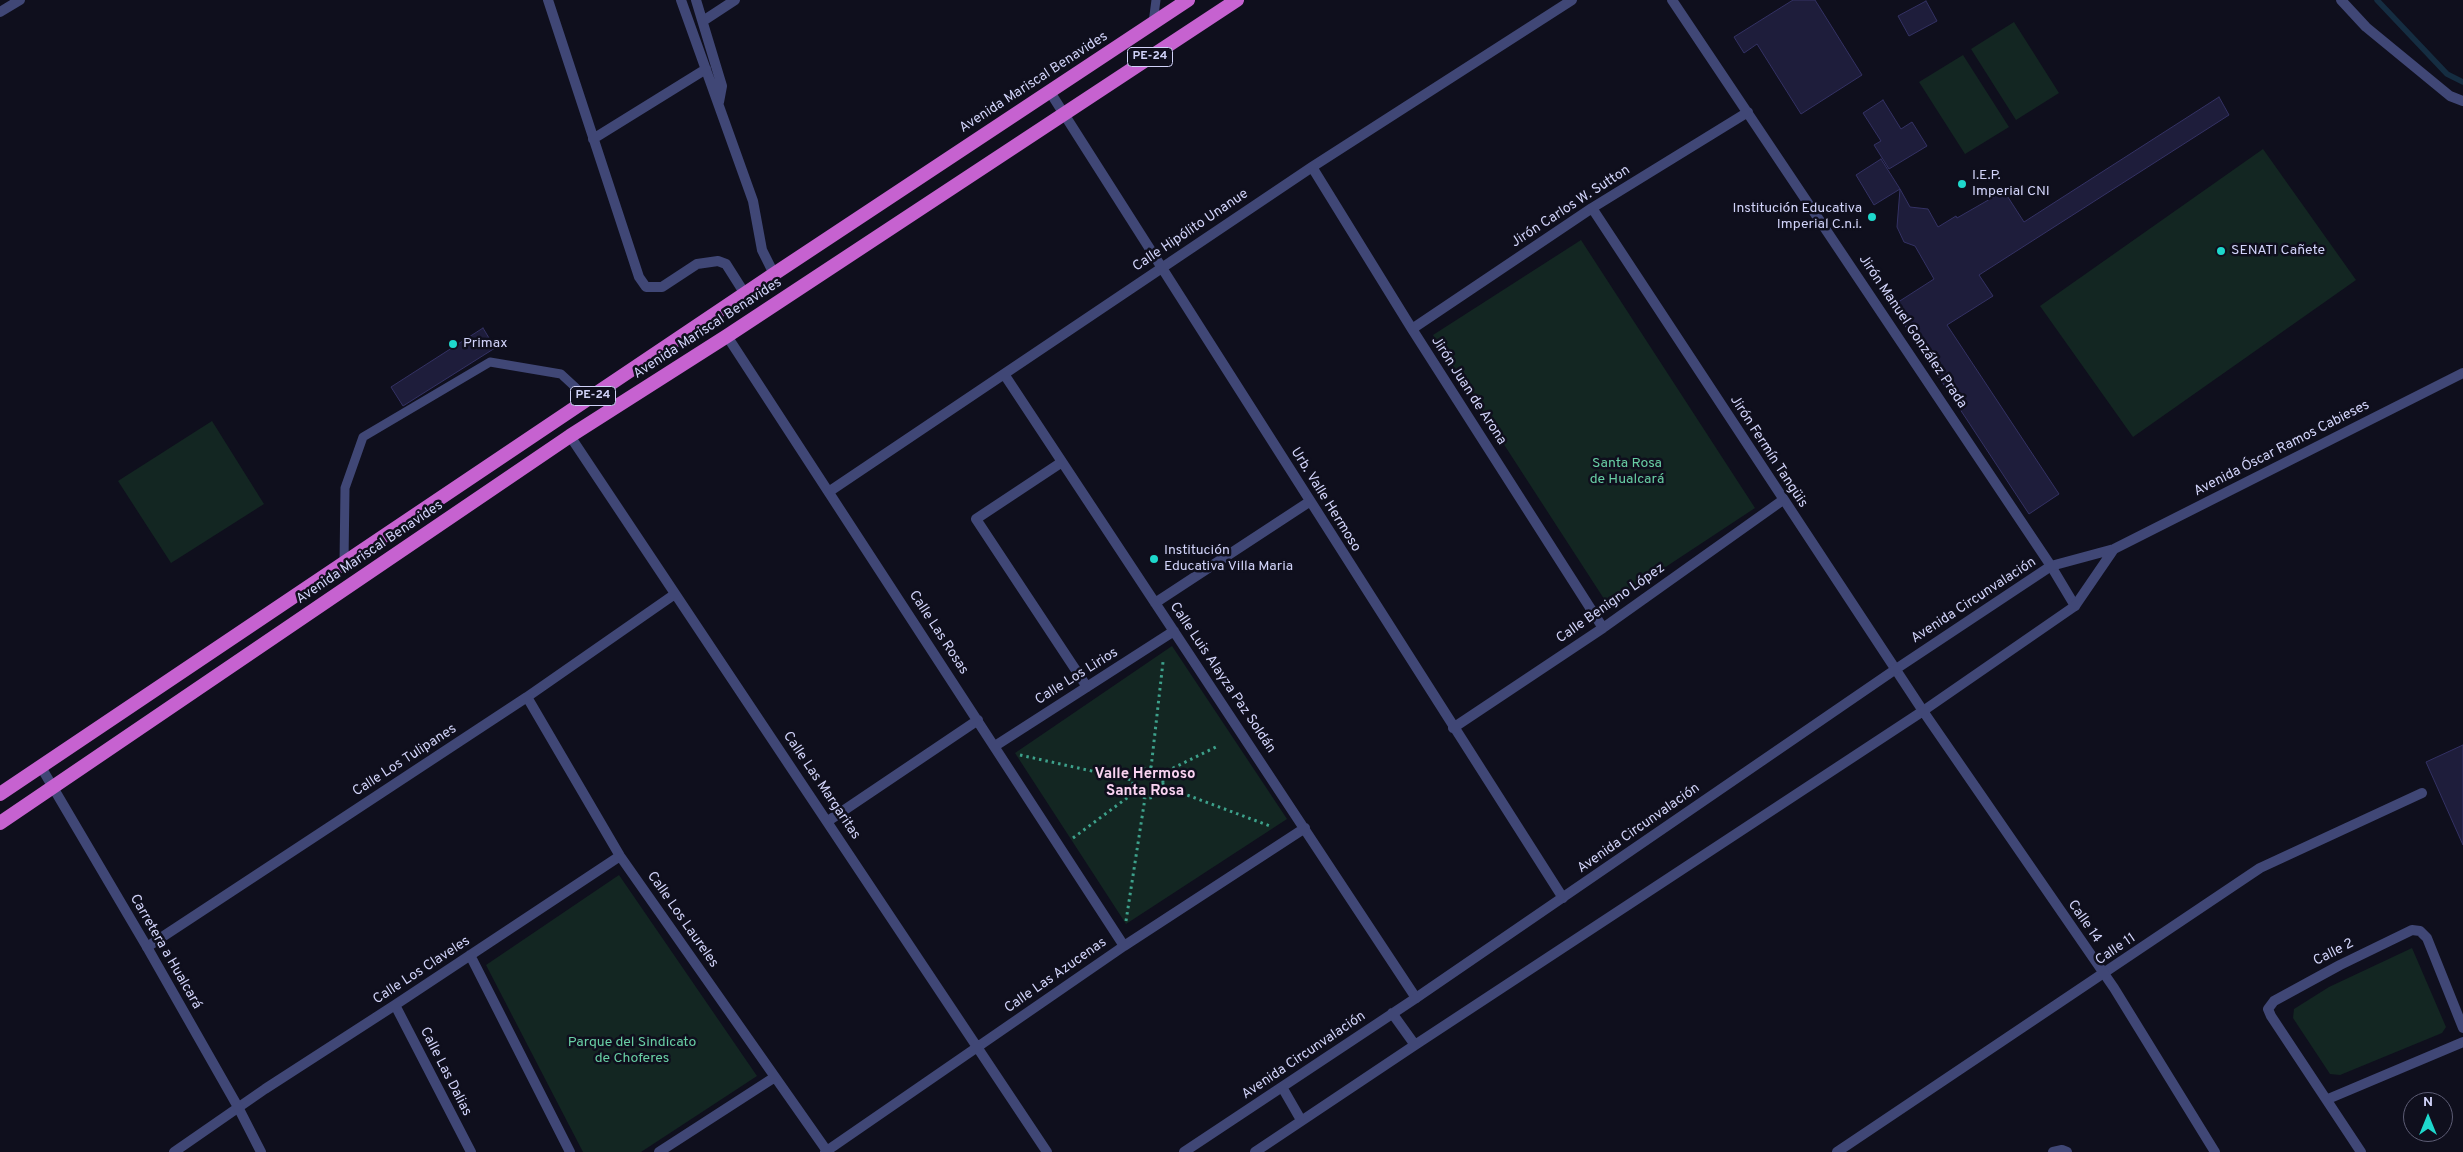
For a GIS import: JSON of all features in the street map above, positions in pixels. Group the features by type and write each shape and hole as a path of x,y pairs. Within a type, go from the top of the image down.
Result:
{"highway":[{"name":"Avenida Mariscal Benavides","path":"0,794 774,274 1188,0"},
{"name":"Avenida Mariscal Benavides","path":"0,823 570,436 727,336 1237,0"}],"street":[{"path":"0,12 20,0"},
{"path":"548,0 639,277 646,287 662,287 697,264 718,261 726,264 745,294"},
{"path":"681,0 753,201 762,250 774,274"},
{"path":"696,0 722,86 718,105"},
{"path":"703,21 735,0"},
{"name":"Calle Hipólito Unanue","path":"830,491 1312,167 1572,0"},
{"name":"Jirón Manuel González Prada","path":"1672,0 2051,566 2075,606"},
{"path":"2340,0 2366,27 2450,96 2463,101"},
{"path":"593,139 706,69"},
{"name":"Urb. Valle Hermoso","path":"1050,92 1309,502 1563,898"},
{"name":"Jirón Carlos W. Sutton","path":"1412,329 1592,208 1748,112"},
{"name":"Jirón Juan de Arona","path":"1312,167 1412,329 1603,628"},
{"name":"Jirón Fermín Tangüis","path":"1592,208 1782,500 1923,711"},
{"name":"Calle Las Rosas","path":"727,336 830,491 1124,946"},
{"name":"Calle Luis Alayza Paz Soldán","path":"1004,374 1416,998"},
{"name":"Avenida Óscar Ramos Cabieses","path":"2114,549 2463,374"},
{"name":"Calle Las Margaritas","path":"570,436 1047,1152"},
{"path":"1062,462 976,519 1087,687"},
{"name":"Calle Benigno López","path":"1453,728 1603,628 1782,500"},
{"path":"1155,603 1309,502"},
{"path":"1255,1152 1414,1045 1923,711 2075,606 2114,549"},
{"name":"Avenida Circunvalación","path":"1184,1152 1416,998 1896,669 2051,566 2114,549"},
{"name":"Calle Los Tulipanes","path":"147,948 527,698 675,594"},
{"name":"Calle Los Lirios","path":"995,746 1174,632"},
{"name":"Calle Los Laureles","path":"527,698 620,856 826,1151"},
{"name":"Calle 14","path":"1923,711 2104,974 2215,1152"},
{"path":"828,821 978,720"},
{"name":"Carretera a Hualcará","path":"41,767 238,1107 261,1152"},
{"name":"Calle 11","path":"1837,1152 1962,1066 2104,974 2260,868 2422,793"},
{"name":"Calle Las Azucenas","path":"826,1151 1124,946 1305,828"},
{"name":"Calle Los Claveles","path":"174,1152 238,1107 396,1005 620,856"},
{"name":"Calle 2","path":"2361,1152 2268,1009 2274,1001 2340,965 2412,930 2420,931 2427,938 2463,1028"},
{"path":"470,955 570,1152"},
{"name":"Calle Las Dalias","path":"396,1005 471,1152"},
{"path":"1392,1014 1414,1045"},
{"path":"2328,1100 2463,1042"},
{"path":"659,1152 775,1077"},
{"path":"1282,1087 1301,1120"},
{"path":"2053,1152 2062,1150 2066,1152"}],"lane":[{"path":"1153,24 1156,0"},
{"path":"344,563 345,488 363,437 490,362 561,374 588,399"}],"path":[{"path":"1151,768 1163,662"},
{"path":"1161,774 1218,746"},
{"path":"1020,755 1132,780"},
{"path":"1151,768 1161,774 1163,786 1156,796 1144,798 1135,792 1132,780 1139,770 1151,768"},
{"path":"1163,786 1270,826"},
{"path":"1073,838 1135,792"},
{"path":"1126,920 1144,798"}],"green space":[{"path":"2014,22 2059,93 2016,120 1971,49"},
{"path":"1963,55 2009,127 1965,154 1919,82"},
{"path":"2263,149 2356,280 2133,437 2040,306"},
{"name":"Santa Rosa de Hualcará","path":"1581,240 1755,508 1608,605 1433,335"},
{"path":"212,421 264,504 171,563 118,481"},
{"path":"1172,646 1287,819 1126,924 1015,753"},
{"name":"Parque del Sindicato de Choferes","path":"619,875 757,1076 641,1152 583,1152 486,965"},
{"path":"2412,948 2446,1027 2442,1033 2340,1075 2330,1074 2293,1018 2294,1009 2329,987"}],"building":[{"path":"1793,0 1815,0 1862,75 1801,114 1757,44 1744,53 1734,37"},
{"path":"1926,1 1937,21 1909,36 1898,16"},
{"path":"2219,97 2229,115 1979,275 1993,296 1947,325 2059,494 2029,514 1892,306 1934,279 1915,246 1904,242 1897,227 1900,189 1910,207 1928,209 1938,227 2004,191 2024,222"},
{"path":"1883,100 1901,129 1912,122 1927,146 1889,169 1874,145 1881,141 1863,113"},
{"path":"1881,159 1900,189 1874,205 1856,175"},
{"path":"483,328 495,348 403,406 391,387"},
{"path":"2463,745 2463,845 2426,762"}],"waterway":[{"path":"2377,0 2447,74 2463,82"}],"place":[{"name":"I.E.P. Imperial CNI","path":"1962,184"},
{"name":"Institución Educativa Imperial C.n.i.","path":"1872,217"},
{"name":"SENATI Cañete","path":"2221,251"},
{"name":"Primax","path":"453,344"},
{"name":"Institución Educativa Villa Maria","path":"1154,559"}],"district":[{"name":"Valle Hermoso Santa Rosa","path":"1145,784"}]}
